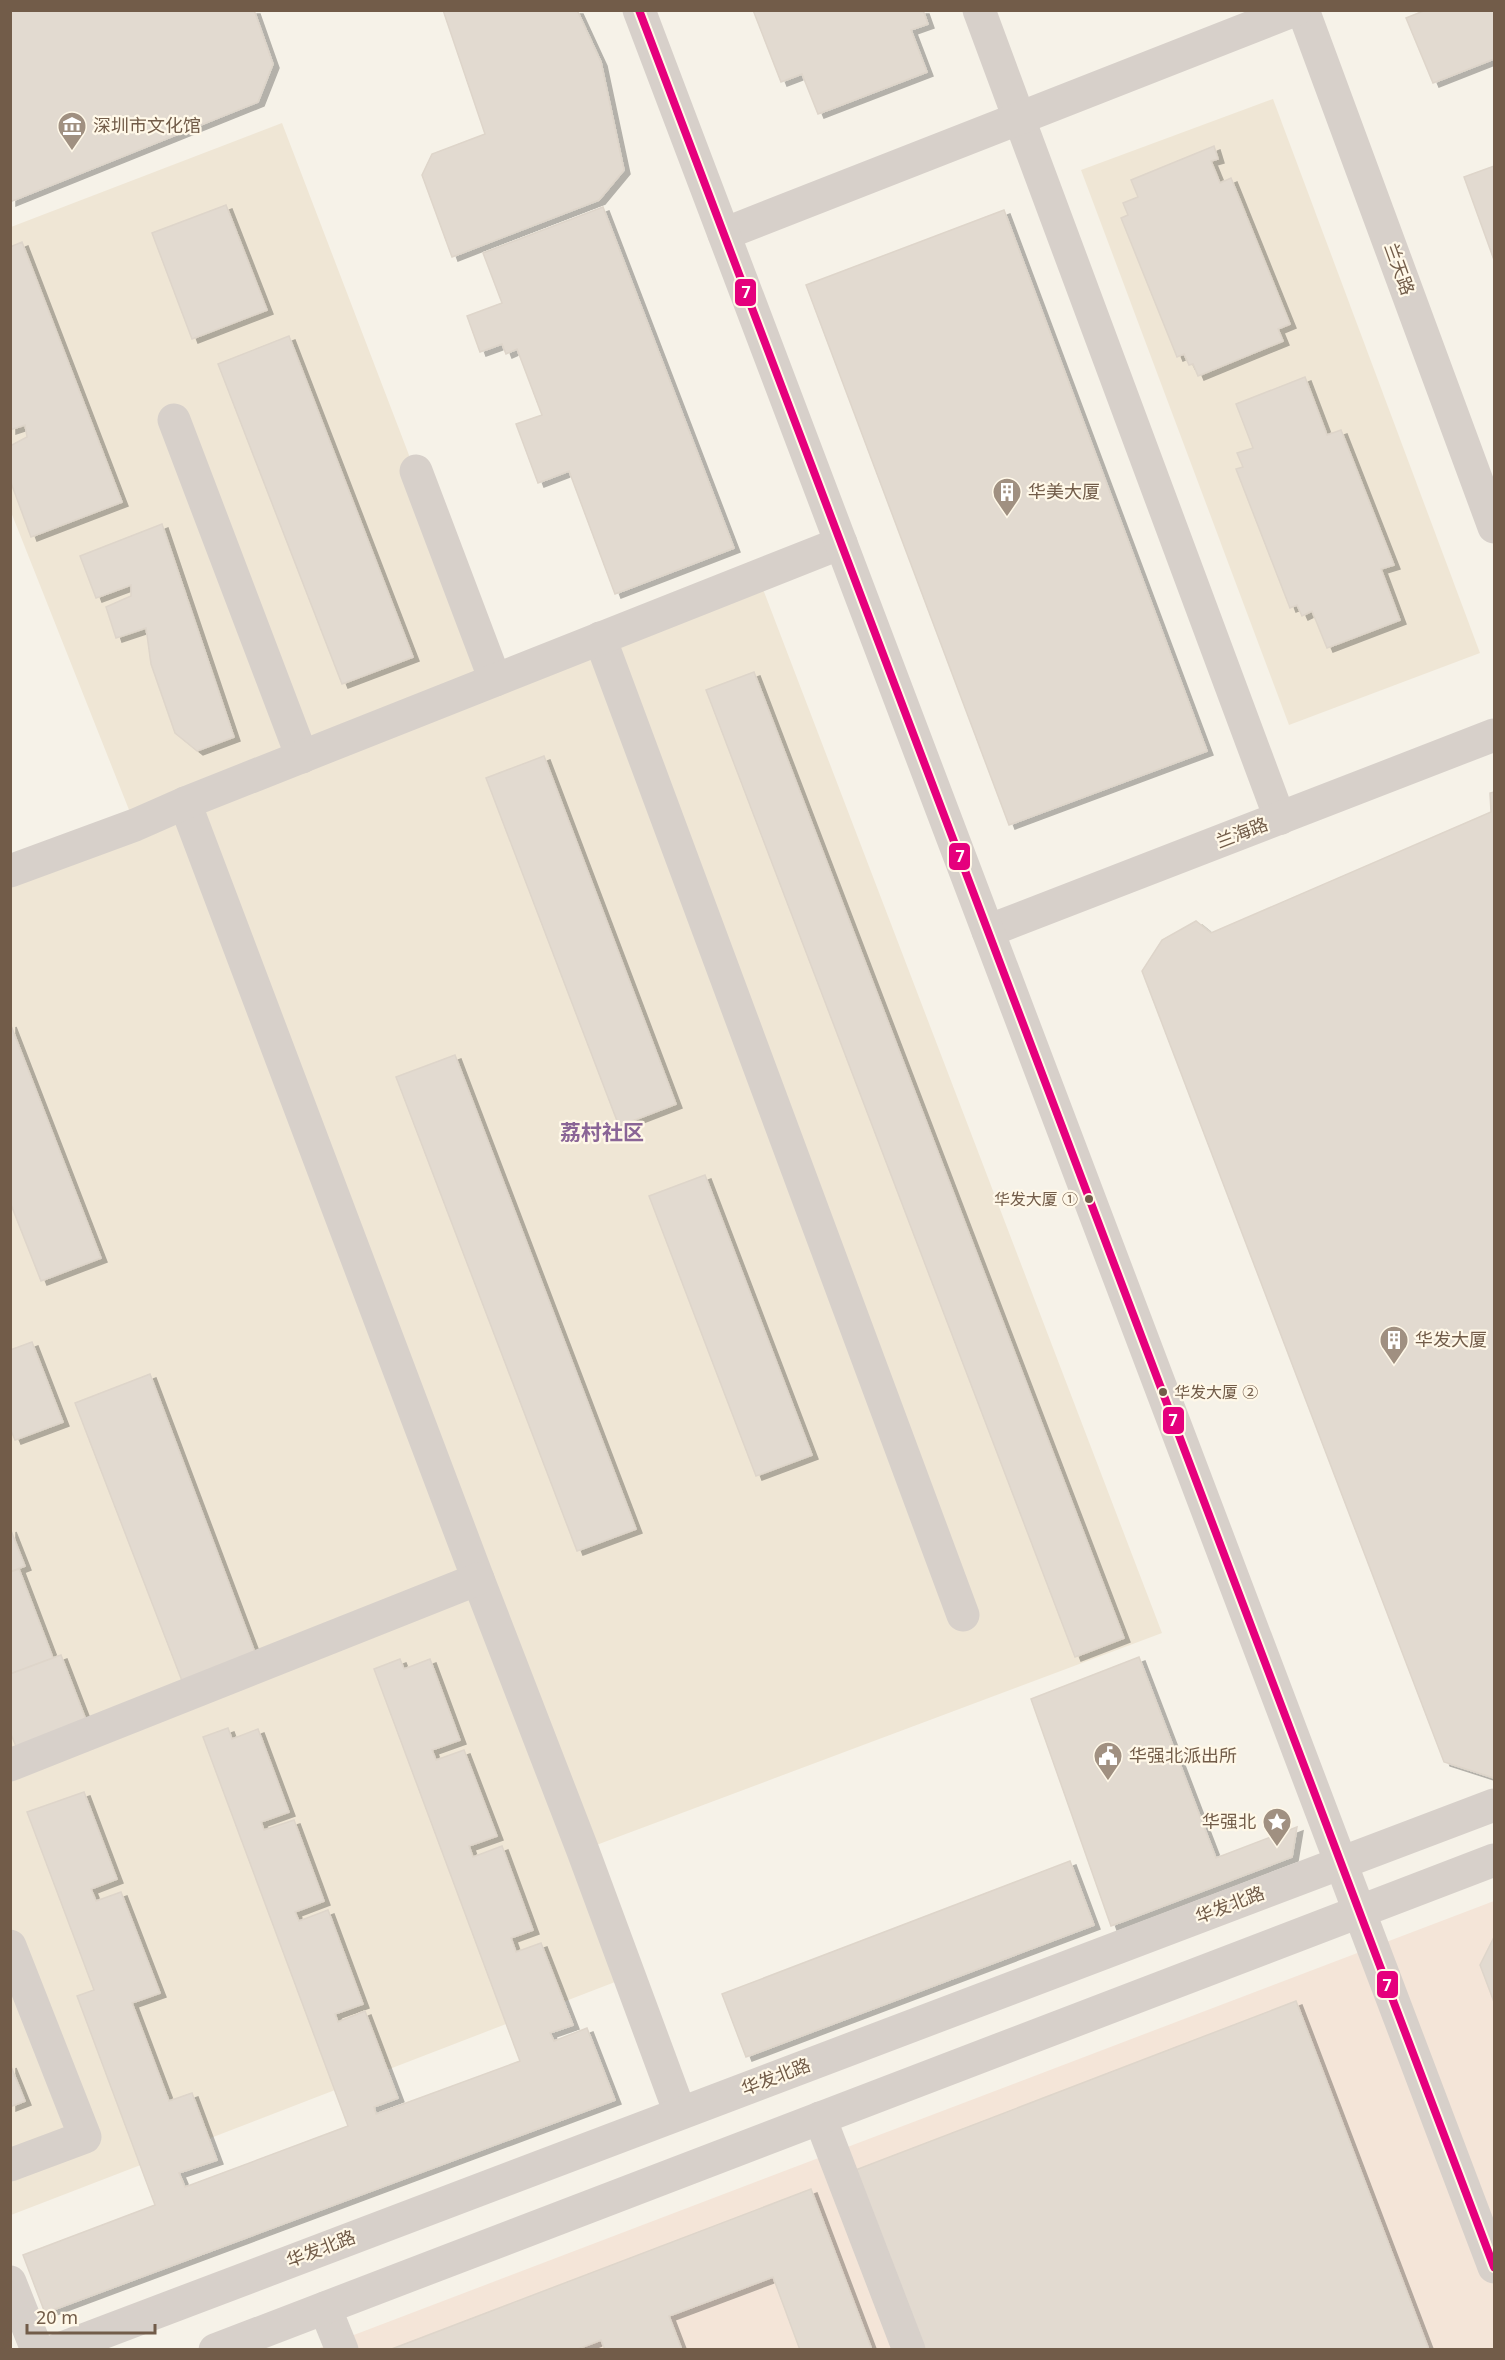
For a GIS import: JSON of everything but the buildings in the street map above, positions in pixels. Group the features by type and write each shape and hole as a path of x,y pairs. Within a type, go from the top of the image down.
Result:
{"street":[{"path":"639,10 1494,2267"},
{"path":"979,10 1280,819"},
{"path":"724,234 1295,10"},
{"name":"兰天路","path":"1303,10 1494,527"},
{"path":"174,420 302,757"},
{"path":"416,471 495,680"},
{"path":"10,871 135,825 185,803 841,543"},
{"path":"600,638 963,1615"},
{"name":"兰海路","path":"988,931 1494,735"},
{"path":"185,803 583,1851 680,2113"},
{"path":"10,1765 478,1579"},
{"name":"华发北路","path":"57,2349 1494,1805"},
{"path":"215,2349 1494,1860"},
{"path":"10,1946 85,2137 10,2165"},
{"path":"820,2118 909,2349"},
{"path":"10,2282 37,2349"},
{"path":"325,2308 342,2349"}],"shaded area":[{"path":"1273,99 1480,653 1289,725 1081,170"},
{"path":"282,123 495,680 758,576 1162,1633 583,1850 628,1977 11,2215 10,871 135,825 11,512 11,227"},
{"path":"1494,1901 1494,2349 317,2349"}],"transit line":[{"name":"7","path":"639,10 1494,2267"}],"place":[{"name":"深圳市文化馆","path":"72,152"},
{"name":"华美大厦","path":"1007,518"},
{"name":"华发大厦 ①","path":"1089,1199"},
{"name":"华发大厦","path":"1394,1366"},
{"name":"华发大厦 ②","path":"1163,1392"},
{"name":"华强北派出所","path":"1108,1782"},
{"name":"华强北","path":"1277,1848"}],"district":[{"name":"荔村社区","path":"602,1133"}]}
